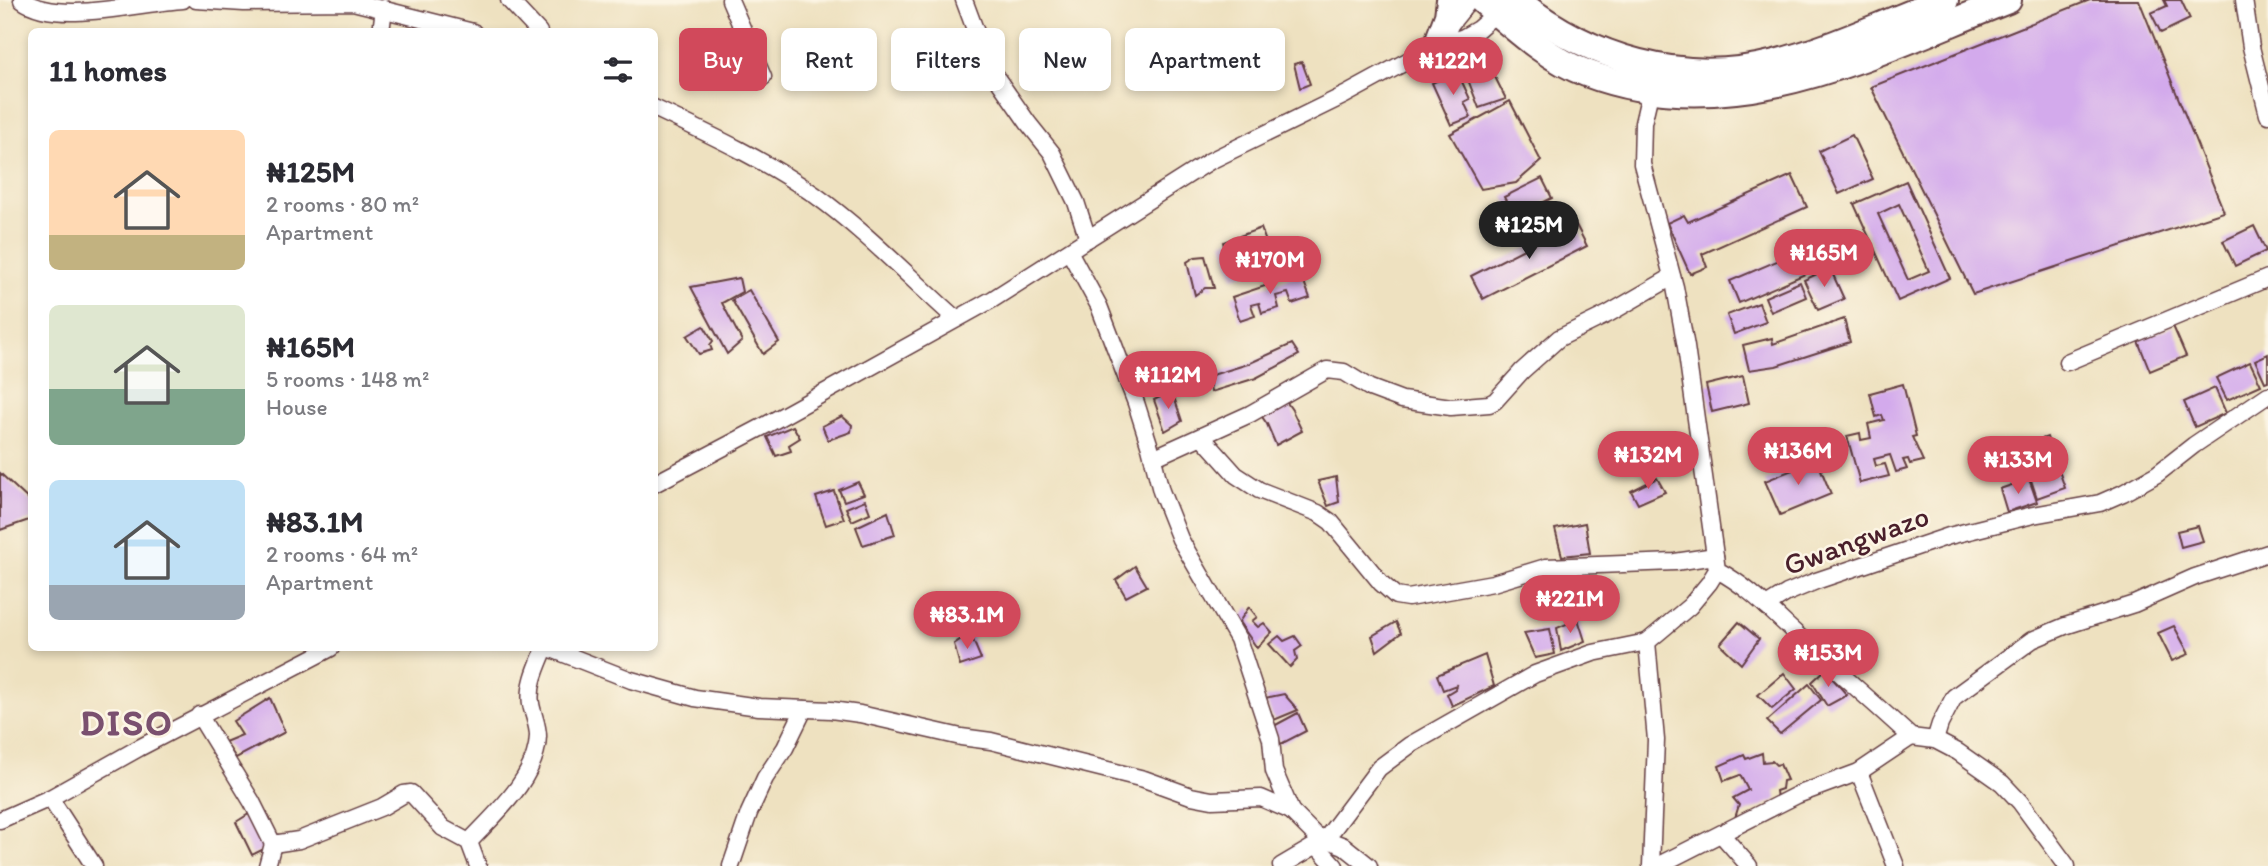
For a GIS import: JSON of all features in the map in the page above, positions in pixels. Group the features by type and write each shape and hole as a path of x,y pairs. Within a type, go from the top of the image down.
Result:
{"main road":[{"path":"1437,42 1448,16 1450,0"},
{"path":"1501,3 1595,50 1661,68 1740,70 1775,63 1854,37 1945,0"},
{"path":"1501,3 1529,40 1585,72 1651,89 1682,93 1721,93 1785,83 1868,55 1966,8 2008,0"}],"street":[{"path":"23,0 30,6 67,11 102,10 183,0"},
{"path":"197,0 244,3 352,1 458,28"},
{"path":"509,0 535,28"},
{"path":"730,0 742,28"},
{"path":"964,0 989,67 1022,116 1052,153 1076,202 1088,239"},
{"path":"1437,42 1470,0"},
{"path":"2244,0 2251,47 2268,115"},
{"path":"658,482 956,319 1210,161 1345,95 1437,42 1464,37 1501,3"},
{"path":"382,28 384,8"},
{"path":"1282,866 1321,843 1379,768 1427,733 1560,663 1647,642 1690,606 1709,583 1716,563 1688,360 1672,277 1642,164 1643,123 1651,89"},
{"path":"658,110 751,155 816,195 882,250 956,319"},
{"path":"1069,251 1098,306 1136,403 1161,491 1180,539 1238,639 1271,739 1274,771 1291,811 1321,843 1335,866"},
{"path":"1153,458 1250,414 1327,370 1344,372 1370,388 1402,400 1451,407 1489,404 1559,338 1672,277"},
{"path":"2067,362 2268,278"},
{"name":"Gwangwazo","path":"1766,606 1787,593 1816,581 1949,536 2033,515 2100,503 2123,494 2157,474 2194,445 2268,395"},
{"path":"1202,437 1236,475 1259,490 1318,513 1332,523 1388,591 1402,598 1471,587 1545,567 1716,563 1910,737 1935,740 1958,752 2002,783 2020,802 2067,866"},
{"path":"1935,740 1954,696 2032,640 2065,626 2134,604 2195,577 2268,553"},
{"path":"1647,642 1656,740 1651,866"},
{"path":"0,820 50,798 199,715 325,651"},
{"path":"469,842 500,809 531,765 538,736 531,692 534,675 546,651"},
{"path":"555,651 631,680 695,698 759,707 860,714 990,741 1144,779 1191,796 1212,800 1261,798 1291,811"},
{"path":"730,866 765,778 785,748 804,709"},
{"path":"199,715 252,802 273,844 267,866"},
{"path":"1657,866 1797,795 1860,772 1910,737"},
{"path":"1860,772 1896,866"},
{"path":"273,844 299,840 382,807 408,793 414,794 443,828 469,842 478,866"},
{"path":"50,798 94,866"},
{"path":"1721,834 1749,866"},
{"path":"1321,843 1344,846 1369,866"}],"building":[{"path":"2090,0 2139,0 2224,212 1973,294 1871,87"},
{"path":"2164,0 2181,0 2190,19 2161,33 2151,13 2167,6"},
{"path":"1302,62 1310,84 1300,88 1294,64"},
{"path":"1489,65 1506,99 1479,108 1465,72"},
{"path":"1457,71 1470,99 1464,102 1471,117 1451,125 1432,83"},
{"path":"1510,101 1541,161 1516,183 1481,189 1450,134"},
{"path":"1852,135 1873,179 1839,194 1819,151"},
{"path":"1792,175 1807,207 1702,254 1707,267 1690,274 1667,223 1684,215 1688,222"},
{"path":"1542,178 1552,198 1514,217 1504,197"},
{"path":"1906,181 1950,278 1898,301 1854,204","holes":["1899,204 1929,271 1908,280 1878,214"]},
{"path":"1575,223 1587,246 1483,299 1471,276"},
{"path":"2254,226 2266,251 2235,266 2223,241"},
{"path":"1261,228 1274,265 1233,277 1223,242"},
{"path":"1819,243 1828,264 1739,303 1730,281"},
{"path":"1205,256 1214,288 1205,288 1195,295 1187,262 1195,257"},
{"path":"1830,268 1844,299 1818,310 1804,280"},
{"path":"1301,274 1310,298 1292,304 1288,293 1276,296 1279,308 1262,313 1259,303 1251,305 1255,316 1240,321 1232,297"},
{"path":"739,278 742,292 722,303 742,341 727,354 691,287"},
{"path":"1800,282 1806,297 1771,312 1765,297"},
{"path":"749,290 779,342 763,354 732,300"},
{"path":"1759,303 1766,322 1734,334 1727,315"},
{"path":"1844,319 1850,342 1776,366 1749,370 1743,345 1772,338 1773,344"},
{"path":"704,326 713,341 710,345 712,350 699,354 687,336"},
{"path":"2173,326 2186,356 2150,371 2138,341"},
{"path":"1292,344 1299,355 1256,378 1211,392 1209,376 1248,364"},
{"path":"2268,354 2268,381 2265,382 2255,360"},
{"path":"2250,362 2261,385 2227,400 2216,378"},
{"path":"1743,376 1749,403 1712,412 1706,385"},
{"path":"1903,384 1916,436 1912,437 1923,461 1910,464 1908,459 1903,460 1907,469 1896,472 1890,455 1874,459 1876,466 1885,464 1889,476 1860,483 1847,436 1860,433 1861,440 1871,438 1868,424 1884,420 1882,415 1876,417 1870,393"},
{"path":"2215,388 2226,413 2195,427 2184,402"},
{"path":"1172,391 1182,421 1165,431 1154,400"},
{"path":"1283,397 1302,431 1276,445 1258,411"},
{"path":"842,416 852,425 851,432 828,440 822,426"},
{"path":"793,426 800,438 789,445 791,451 776,456 767,437"},
{"path":"2047,437 2053,455 2042,459 2046,469 2057,465 2065,488 2037,498 2020,447"},
{"path":"1817,460 1831,494 1780,515 1765,481"},
{"path":"0,473 28,499 28,520 0,530"},
{"path":"1336,477 1339,502 1328,506 1318,481"},
{"path":"1657,478 1665,492 1638,504 1631,491"},
{"path":"2029,479 2037,502 2007,512 2000,489"},
{"path":"858,482 864,494 844,501 839,490"},
{"path":"834,491 844,519 826,525 816,497"},
{"path":"865,500 870,513 852,521 846,508"},
{"path":"888,512 895,535 863,545 856,527"},
{"path":"1585,523 1590,553 1562,556 1555,529"},
{"path":"2198,526 2203,541 2181,547 2177,531"},
{"path":"1135,566 1147,586 1126,597 1116,580"},
{"path":"1249,607 1257,617 1252,621 1258,627 1264,623 1272,632 1257,648 1239,622"},
{"path":"1578,619 1585,641 1561,651 1557,628"},
{"path":"1396,622 1401,633 1377,651 1372,636"},
{"path":"1739,622 1759,639 1741,664 1720,644"},
{"path":"2174,626 2189,654 2172,661 2158,633"},
{"path":"1550,629 1555,654 1535,658 1524,633"},
{"path":"970,633 981,659 960,666 954,644"},
{"path":"1279,636 1284,641 1295,636 1302,646 1295,651 1297,660 1290,667 1269,644"},
{"path":"1485,655 1494,686 1452,706 1447,694 1455,689 1456,685 1443,690 1437,675"},
{"path":"1825,670 1847,695 1827,706 1812,682"},
{"path":"1784,673 1796,689 1772,709 1758,695"},
{"path":"1809,684 1821,700 1780,734 1767,721"},
{"path":"1284,694 1298,710 1274,720 1265,698"},
{"path":"270,698 285,732 236,758 225,742 242,735 233,721"},
{"path":"1298,713 1306,731 1281,744 1272,727"},
{"path":"1762,753 1763,762 1780,764 1787,780 1783,781 1782,789 1776,791 1777,799 1735,818 1739,805 1733,798 1748,790 1740,775 1724,781 1719,766 1744,755 1746,759"},
{"path":"252,812 268,847 252,855 236,822"}],"district":[{"name":"DISO","path":"127,722"}]}
